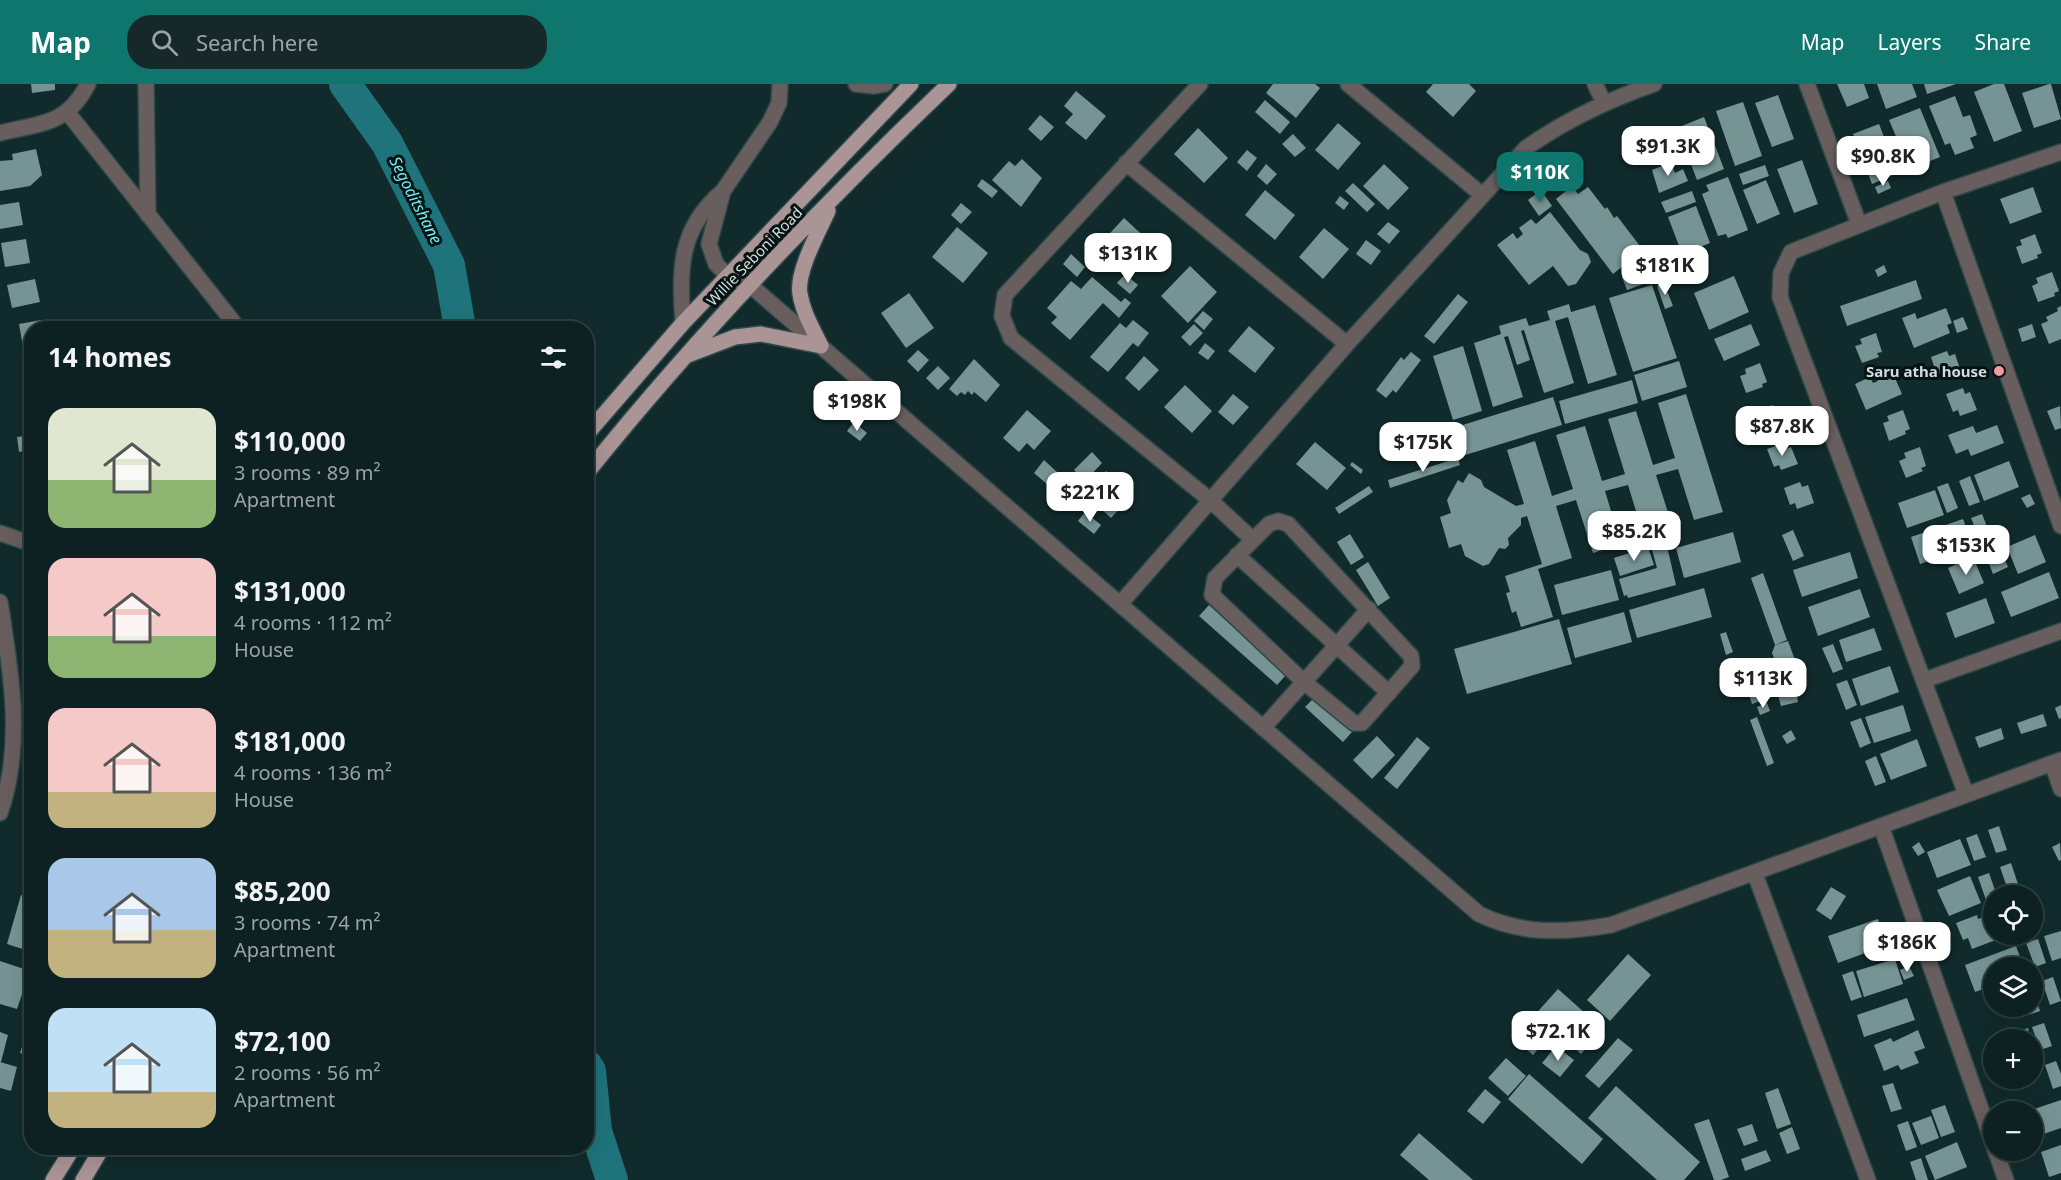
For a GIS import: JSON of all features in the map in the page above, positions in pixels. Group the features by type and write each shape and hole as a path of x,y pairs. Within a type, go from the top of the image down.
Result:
{"main road":[{"name":"Willie Seboni Road","path":"594,426 683,323 911,84"},
{"name":"Willie Seboni Road","path":"594,464 685,356 833,200 949,84"},
{"path":"821,346 806,314 799,291 804,268 833,200"},
{"path":"685,356 747,335 761,334 821,346"},
{"path":"53,1180 69,1155"},
{"path":"83,1180 98,1155"}],"street":[{"path":"0,133 53,120 68,113 88,84"},
{"path":"146,84 148,215"},
{"path":"683,323 681,294 687,240 704,208 723,191 770,122 779,104 780,84"},
{"path":"856,84 873,86 885,84"},
{"path":"1200,84 1005,295 1002,316 1011,338 1210,500 1253,540"},
{"path":"1348,84 1481,194"},
{"path":"1595,84 1604,103"},
{"path":"1120,604 1347,344 1481,194 1526,148 1555,128 1604,103 1654,84"},
{"path":"1807,84 1859,224"},
{"path":"68,113 232,321"},
{"path":"1966,794 1780,297 1781,273 1791,252 1943,192 2061,152"},
{"path":"1126,163 1347,344"},
{"path":"723,191 709,244 716,264 728,276 752,286 1461,900 1479,914 1502,925 1536,931 1572,932 1611,925 2056,762 2061,789"},
{"path":"1943,192 2061,526"},
{"path":"1278,521 1288,524 1369,609 1413,661 1412,666 1389,693 1359,724 1354,723 1304,682 1212,595 1215,578 1253,540 1269,524 1278,521"},
{"path":"0,533 24,541"},
{"path":"1238,555 1389,693"},
{"path":"0,602 14,686 0,813"},
{"path":"1263,728 1369,609"},
{"path":"1924,680 2061,631"},
{"path":"1881,826 1983,1117"},
{"path":"1755,874 1868,1180"},
{"path":"1999,1161 2006,1180"}],"building":[{"path":"31,84 55,84 55,90 32,93"},
{"path":"1273,84 1315,84 1320,88 1296,118 1266,93"},
{"path":"1433,84 1469,84 1476,91 1453,117 1426,92"},
{"path":"1837,84 1864,84 1869,98 1847,107"},
{"path":"1877,84 1912,84 1917,97 1886,109"},
{"path":"1924,84 1956,84 1927,94"},
{"path":"1994,84 2004,84 2022,131 1994,142 1974,92"},
{"path":"2051,84 2061,119 2034,128 2022,93"},
{"path":"1076,91 1106,116 1086,140 1065,123 1073,114 1064,106"},
{"path":"1778,95 1794,139 1772,147 1755,103"},
{"path":"1955,96 1963,117 1970,115 1977,135 1970,138 1974,148 1955,155 1950,143 1945,145 1929,106"},
{"path":"1265,100 1290,122 1280,134 1255,112"},
{"path":"1743,102 1762,156 1735,166 1716,111"},
{"path":"1920,108 1940,157 1910,169 1889,120"},
{"path":"1040,115 1054,127 1041,141 1028,129"},
{"path":"1704,117 1724,169 1697,180 1677,128"},
{"path":"1338,123 1361,143 1338,170 1315,150"},
{"path":"1879,124 1898,173 1872,184 1853,134"},
{"path":"1198,128 1228,158 1204,183 1174,154"},
{"path":"1293,134 1306,148 1295,157 1282,144"},
{"path":"36,149 42,175 30,186 0,191 0,161 13,160 12,154"},
{"path":"1247,150 1257,158 1247,171 1237,162"},
{"path":"1022,159 1042,178 1021,207 992,180 1009,161 1015,166"},
{"path":"1802,160 1818,204 1794,213 1777,169"},
{"path":"1671,162 1675,173 1683,169 1688,181 1659,193 1652,170"},
{"path":"1266,164 1277,174 1267,185 1257,176"},
{"path":"1384,164 1409,188 1388,210 1363,186"},
{"path":"1765,165 1769,176 1743,185 1739,174"},
{"path":"1728,177 1748,230 1728,238 1726,234 1718,236 1702,194 1709,191 1706,185"},
{"path":"982,179 998,191 992,198 977,186"},
{"path":"1766,180 1780,214 1757,224 1743,190"},
{"path":"1888,181 1891,188 1878,194 1875,187"},
{"path":"1353,183 1375,204 1367,212 1345,191"},
{"path":"1572,186 1578,194 1588,187 1614,218 1617,216 1643,250 1613,274 1556,199"},
{"path":"2033,187 2042,212 2010,224 2000,199"},
{"path":"1265,190 1295,215 1275,240 1245,215"},
{"path":"1541,190 1552,206 1539,216 1528,200"},
{"path":"1692,191 1696,202 1666,213 1661,202"},
{"path":"1340,196 1349,203 1344,210 1335,203"},
{"path":"19,202 23,225 0,229 0,205"},
{"path":"961,203 972,212 961,224 951,215"},
{"path":"1696,206 1710,243 1700,247 1707,264 1689,272 1668,217"},
{"path":"1550,212 1580,250 1588,254 1591,262 1576,284 1568,286 1553,266 1529,285 1497,245 1513,233 1517,239 1523,234 1519,228 1531,219 1536,224"},
{"path":"1124,218 1151,243 1128,269 1100,244"},
{"path":"1388,222 1400,231 1389,244 1377,234"},
{"path":"957,227 988,253 963,283 932,257"},
{"path":"1324,228 1349,249 1323,279 1299,257"},
{"path":"2035,234 2042,253 2037,255 2038,258 2022,264 2016,247 2022,245 2020,240"},
{"path":"26,239 30,263 5,267 1,243"},
{"path":"1366,240 1381,251 1371,265 1356,254"},
{"path":"1071,254 1085,267 1077,277 1063,264"},
{"path":"1120,264 1127,270 1122,274 1116,268"},
{"path":"1884,265 1887,272 1878,277 1875,270"},
{"path":"1190,266 1217,292 1188,323 1161,296"},
{"path":"1653,266 1657,279 1627,290 1622,277"},
{"path":"2052,272 2059,291 2054,293 2055,296 2038,302 2032,286 2038,283 2036,278"},
{"path":"1125,274 1138,285 1130,294 1117,283"},
{"path":"1734,276 1749,312 1709,330 1694,293"},
{"path":"1092,277 1121,302 1125,298 1131,303 1119,318 1103,303 1070,340 1051,323 1057,317 1047,308 1071,281 1081,289"},
{"path":"35,279 40,302 12,308 7,285"},
{"path":"1916,280 1922,299 1847,326 1840,306"},
{"path":"1664,283 1673,306 1665,309 1657,286"},
{"path":"1652,285 1677,358 1633,372 1609,298"},
{"path":"909,293 934,328 906,348 881,313"},
{"path":"1458,294 1468,302 1434,344 1424,336"},
{"path":"1569,304 1571,312 1595,305 1617,375 1588,384 1568,317 1555,321 1574,383 1544,393 1524,330 1521,331 1530,360 1517,365 1508,336 1504,337 1523,397 1493,407 1474,343 1501,334 1499,326 1526,318 1529,326 1550,320 1547,311"},
{"path":"2061,306 2061,339 2049,344 2041,324 2048,321 2046,317 2058,311 2057,308"},
{"path":"1946,308 1952,323 1947,325 1950,333 1914,348 1902,318 1915,313 1917,319"},
{"path":"1203,311 1213,319 1204,330 1194,321"},
{"path":"1963,317 1968,329 1957,333 1953,321"},
{"path":"1133,320 1149,333 1138,347 1133,343 1108,372 1090,357 1120,323 1126,328"},
{"path":"24,323 24,347 23,347 19,324"},
{"path":"1194,324 1203,333 1190,346 1181,337"},
{"path":"1751,324 1760,345 1724,361 1714,339"},
{"path":"2032,324 2036,337 2022,342 2018,329"},
{"path":"1249,326 1275,348 1255,373 1228,351"},
{"path":"1876,333 1882,352 1877,353 1879,357 1862,363 1855,346 1862,344 1860,339"},
{"path":"1205,343 1215,351 1208,360 1198,353"},
{"path":"1463,346 1482,411 1453,420 1433,356"},
{"path":"918,350 929,360 918,372 907,361"},
{"path":"1947,351 1949,356 1955,354 1961,372 1945,378 1943,373 1937,375 1931,357"},
{"path":"1411,352 1421,360 1396,393 1393,390 1386,398 1376,390 1401,357 1404,360"},
{"path":"1144,356 1159,370 1139,391 1125,378"},
{"path":"974,359 1000,385 986,402 974,392 972,395 968,391 965,395 961,392 957,396 949,389"},
{"path":"1679,361 1687,387 1642,401 1634,375"},
{"path":"1760,363 1767,382 1762,384 1763,387 1746,393 1740,376 1746,374 1745,369"},
{"path":"938,366 950,378 938,390 926,378"},
{"path":"1891,369 1902,394 1866,410 1855,384 1870,377 1873,383 1878,381 1876,376"},
{"path":"1632,380 1638,403 1565,424 1559,401"},
{"path":"1185,385 1212,411 1192,433 1164,407"},
{"path":"1963,388 1965,394 1970,392 1977,410 1960,416 1958,410 1953,412 1946,394"},
{"path":"1233,394 1249,407 1233,425 1218,412"},
{"path":"1686,394 1723,512 1694,520 1678,469 1656,475 1673,528 1644,537 1628,485 1605,491 1621,544 1593,553 1576,500 1556,506 1572,558 1538,569 1553,617 1521,627 1516,611 1512,613 1506,593 1510,592 1505,576 1542,564 1527,516 1521,518 1521,525 1508,538 1509,545 1505,549 1499,548 1489,564 1483,566 1465,556 1461,544 1449,548 1440,517 1451,513 1447,500 1458,480 1463,483 1469,473 1481,480 1484,487 1516,506 1524,504 1507,450 1535,441 1552,496 1573,489 1556,435 1585,426 1602,481 1625,474 1608,419 1636,411 1653,465 1675,458 1658,403"},
{"path":"1553,397 1562,425 1462,456 1453,428"},
{"path":"1773,405 1775,410 1781,408 1787,426 1771,432 1769,427 1763,429 1757,411"},
{"path":"2060,406 2061,428 2055,430 2047,411"},
{"path":"1027,410 1051,431 1034,450 1027,443 1019,452 1003,438"},
{"path":"1903,410 1910,429 1905,431 1906,434 1889,441 1883,423 1889,421 1887,416"},
{"path":"854,422 867,433 860,441 847,431"},
{"path":"1997,425 2004,443 1971,456 1968,449 1956,454 1948,435 1973,426 1976,433"},
{"path":"24,436 24,451 19,452 17,437"},
{"path":"1315,442 1346,468 1327,490 1296,464"},
{"path":"1784,443 1786,449 1791,447 1798,464 1781,470 1779,465 1774,467 1767,449"},
{"path":"1920,447 1926,466 1921,468 1923,471 1906,478 1899,461 1906,458 1904,453"},
{"path":"1092,452 1102,463 1085,481 1074,470"},
{"path":"1458,458 1460,465 1390,488 1388,480"},
{"path":"1044,460 1058,473 1048,485 1034,473"},
{"path":"2009,461 2019,487 1984,501 1974,475"},
{"path":"1352,462 1363,470 1361,474 1350,465"},
{"path":"1106,471 1132,495 1111,518 1085,494"},
{"path":"1970,476 1980,502 1969,506 1959,481"},
{"path":"1066,481 1075,489 1064,502 1055,493"},
{"path":"1800,482 1802,487 1808,485 1814,503 1797,509 1795,503 1790,505 1784,488"},
{"path":"1948,483 1958,508 1947,513 1937,487"},
{"path":"1369,486 1373,492 1339,514 1335,508"},
{"path":"1935,490 1944,515 1907,528 1898,503"},
{"path":"2030,494 2035,504 2027,508 2021,498"},
{"path":"1085,512 1101,525 1094,534 1078,521"},
{"path":"1982,514 1992,539 1981,543 1971,518"},
{"path":"1963,519 1973,546 1920,564 1911,537"},
{"path":"1793,530 1804,556 1793,561 1782,535"},
{"path":"1733,532 1741,562 1684,578 1676,548"},
{"path":"1350,534 1364,557 1351,565 1337,542"},
{"path":"2035,535 2046,562 2018,574 2007,547"},
{"path":"1666,542 1676,585 1628,598 1627,595 1624,596 1619,579 1657,568 1651,546"},
{"path":"1648,547 1654,565 1620,576 1614,558"},
{"path":"2000,549 2008,567 1993,574 1986,556"},
{"path":"1850,552 1858,578 1802,597 1793,570"},
{"path":"1973,557 1984,583 1959,594 1948,568"},
{"path":"1368,562 1390,598 1378,606 1356,570"},
{"path":"1611,570 1619,600 1562,615 1554,585"},
{"path":"2049,572 2059,598 2011,617 2001,592"},
{"path":"1763,573 1787,640 1775,645 1751,578"},
{"path":"1704,588 1712,617 1637,638 1629,610"},
{"path":"1860,589 1870,617 1818,636 1808,607"},
{"path":"1986,598 1995,623 1955,638 1946,613"},
{"path":"1209,605 1286,675 1277,685 1199,616"},
{"path":"1624,612 1632,642 1575,658 1567,628"},
{"path":"1559,619 1572,664 1467,694 1454,649"},
{"path":"1874,628 1882,650 1846,662 1839,640"},
{"path":"1726,632 1733,652 1726,655 1720,634"},
{"path":"1788,641 1798,668 1785,674 1779,671 1772,653 1775,645"},
{"path":"1833,644 1843,669 1833,673 1822,648"},
{"path":"1890,666 1899,692 1861,706 1852,679"},
{"path":"1739,670 1746,686 1740,688 1733,673"},
{"path":"1793,677 1798,702 1781,706 1778,695 1752,704 1748,691"},
{"path":"1847,680 1857,705 1846,710 1836,684"},
{"path":"1315,697 1352,732 1343,742 1305,707"},
{"path":"1767,703 1770,711 1760,715 1757,707"},
{"path":"1903,705 1911,731 1874,743 1865,717"},
{"path":"2061,705 2061,718 2059,719 2055,708"},
{"path":"2043,714 2047,726 2021,734 2017,723"},
{"path":"1757,717 1774,763 1767,766 1750,720"},
{"path":"1861,718 1871,743 1860,748 1850,722"},
{"path":"2001,728 2004,739 1979,748 1975,737"},
{"path":"1791,730 1796,739 1787,744 1782,736"},
{"path":"1377,736 1395,755 1372,779 1353,760"},
{"path":"1417,737 1430,748 1397,789 1384,778"},
{"path":"1917,739 1927,766 1891,780 1880,754"},
{"path":"1876,756 1886,782 1875,786 1865,761"},
{"path":"1999,826 2007,850 1996,853 1988,830"},
{"path":"1977,834 1986,857 1974,861 1966,838"},
{"path":"1960,839 1971,865 1937,878 1927,852"},
{"path":"1919,842 1925,852 1918,856 1912,847"},
{"path":"2060,843 2061,860 2059,861 2052,847"},
{"path":"2011,863 2018,885 2006,885 2000,867"},
{"path":"1989,873 1993,885 1983,885 1983,891 1978,877"},
{"path":"1970,876 1981,903 1949,916 1937,890"},
{"path":"1831,887 1846,896 1831,920 1816,910"},
{"path":"21,895 24,896 24,949 7,944"},
{"path":"1977,915 1978,919 1983,917 1983,945 1972,949 1968,938 1963,940 1956,923"},
{"path":"1878,919 1887,945 1838,963 1828,936"},
{"path":"2061,931 2061,958 2052,961 2044,936"},
{"path":"2027,945 2040,945 2046,963 2043,964 2043,957 2031,957"},
{"path":"2016,946 2020,957 1986,957"},
{"path":"1628,954 1651,975 1610,1021 1587,1000"},
{"path":"1983,958 1983,989 1975,992 1965,965"},
{"path":"1895,959 1903,984 1864,997 1856,971"},
{"path":"0,961 24,969 24,989 17,1009 0,1004"},
{"path":"1909,966 1914,976 1904,980 1900,970"},
{"path":"1853,971 1862,997 1851,1001 1842,975"},
{"path":"2053,977 2061,1001 2050,1005 2043,981"},
{"path":"1558,989 1603,1029 1581,1054 1555,1030 1533,1055 1514,1038"},
{"path":"1907,998 1915,1020 1864,1037 1857,1015"},
{"path":"2044,1023 2052,1046 2043,1049 2043,1029 2033,1029 2032,1027"},
{"path":"1918,1030 1925,1048 1914,1052 1919,1063 1901,1070 1898,1065 1884,1071 1874,1045 1891,1038 1893,1042"},
{"path":"0,1032 8,1035 1,1062 0,1062"},
{"path":"1618,1038 1633,1050 1599,1088 1585,1076"},
{"path":"24,1041 24,1054 20,1053"},
{"path":"1556,1046 1574,1060 1560,1077 1542,1063"},
{"path":"1506,1058 1526,1076 1508,1096 1488,1078"},
{"path":"2056,1061 2061,1074 2061,1086 2053,1089 2045,1065"},
{"path":"0,1062 17,1067 11,1091 0,1088"},
{"path":"1529,1074 1603,1139 1582,1164 1508,1099"},
{"path":"1893,1083 1902,1109 1891,1112 1882,1086"},
{"path":"1616,1086 1700,1162 1684,1180 1657,1180 1588,1118"},
{"path":"1778,1088 1791,1124 1777,1129 1765,1093"},
{"path":"1485,1089 1501,1102 1483,1124 1467,1111"},
{"path":"2061,1100 2061,1128 2043,1134 2043,1106"},
{"path":"1945,1105 1955,1132 1941,1137 1931,1110"},
{"path":"1931,1116 1939,1138 1921,1145 1912,1123"},
{"path":"1709,1119 1729,1177 1721,1180 1714,1180 1694,1124"},
{"path":"1908,1121 1917,1147 1906,1151 1897,1125"},
{"path":"1752,1124 1758,1141 1744,1146 1737,1129"},
{"path":"1792,1127 1800,1149 1787,1154 1779,1133"},
{"path":"1419,1133 1473,1180 1429,1180 1400,1155"},
{"path":"1957,1142 1967,1167 1935,1180 1925,1156"},
{"path":"2061,1145 2061,1173 2049,1177 2043,1151"},
{"path":"1766,1150 1771,1161 1745,1171 1741,1159"},
{"path":"1921,1158 1928,1180 1916,1180 1910,1162"}],"waterway":[{"name":"Segoditshane","path":"345,84 387,143 449,265 459,321"},
{"name":"Segoditshane","path":"594,1111 596,1131 612,1180"}],"place":[{"name":"Saru atha house","path":"1999,371"}]}
